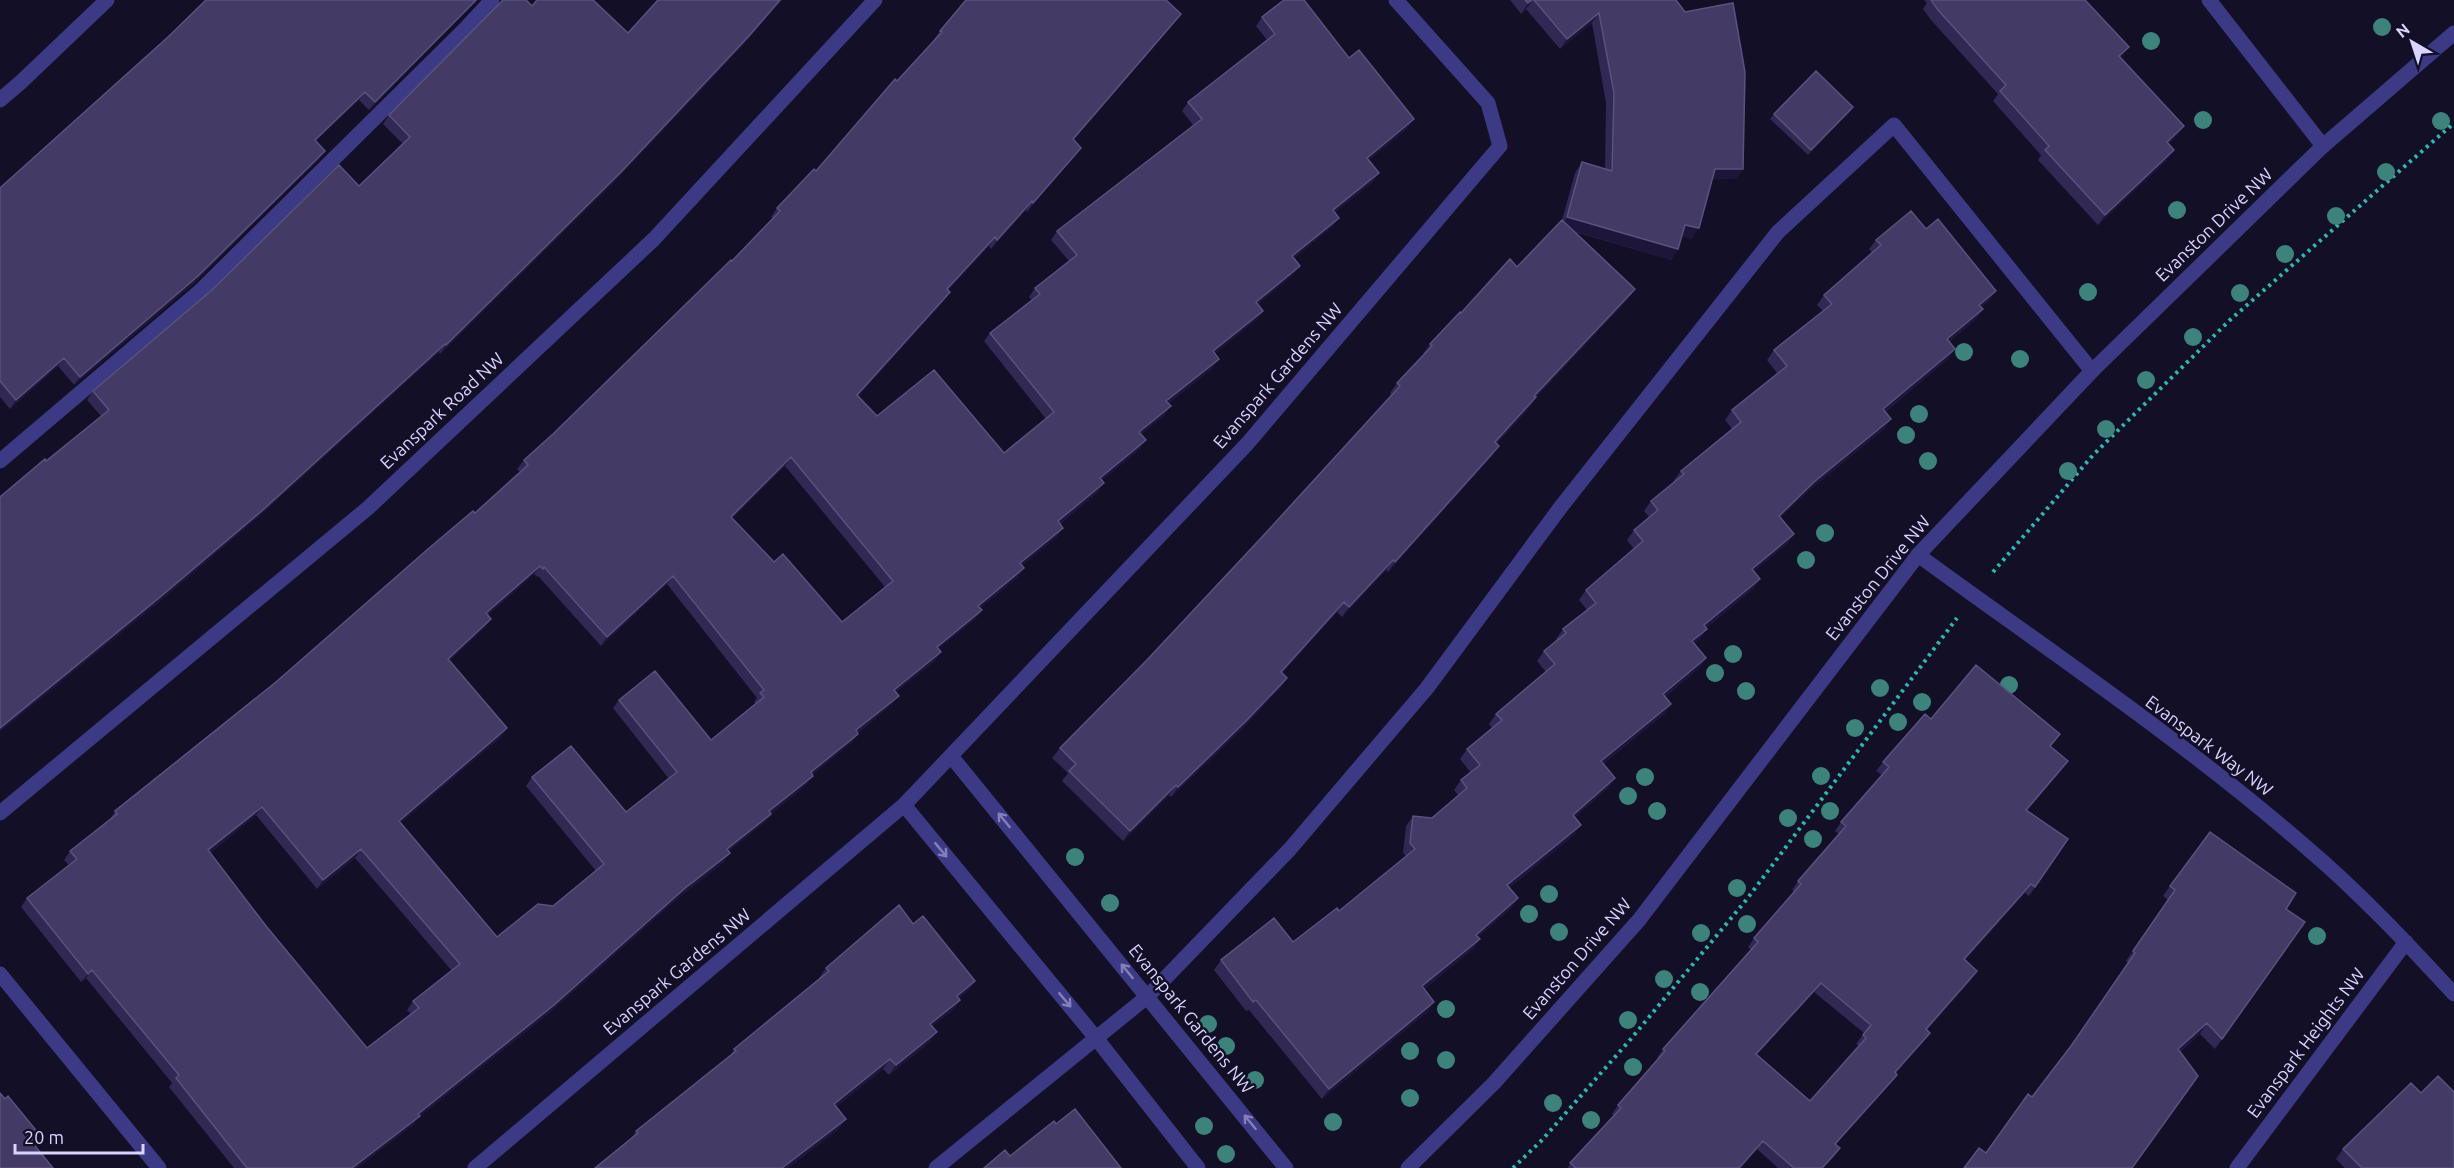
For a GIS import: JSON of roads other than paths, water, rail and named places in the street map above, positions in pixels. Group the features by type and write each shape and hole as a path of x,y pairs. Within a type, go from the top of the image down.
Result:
{"street":[{"path":"0,100 107,0"},
{"path":"0,461 199,292 492,0"},
{"name":"Evanspark Road NW","path":"0,813 368,508 654,238 875,0"},
{"name":"Evanspark Gardens NW","path":"475,1168 904,805 1247,444 1500,146 1488,103 1396,0"},
{"path":"2209,0 2323,146"},
{"name":"Evanston Drive NW","path":"1408,1168 1494,1083 1639,920 1918,555 2092,371 2323,146 2454,33"},
{"path":"936,1168 1148,996 1290,849 1427,688 1560,508 1778,232 1894,125 2092,371"},
{"name":"Evanspark Way NW","path":"1918,555 2214,771 2307,847 2406,942 2454,994"},
{"name":"Evanspark Gardens NW","path":"951,756 1286,1168"},
{"path":"904,805 1096,1038 1198,1168"},
{"name":"Evanspark Heights NW","path":"2237,1168 2406,942"},
{"path":"0,974 159,1168"}]}
